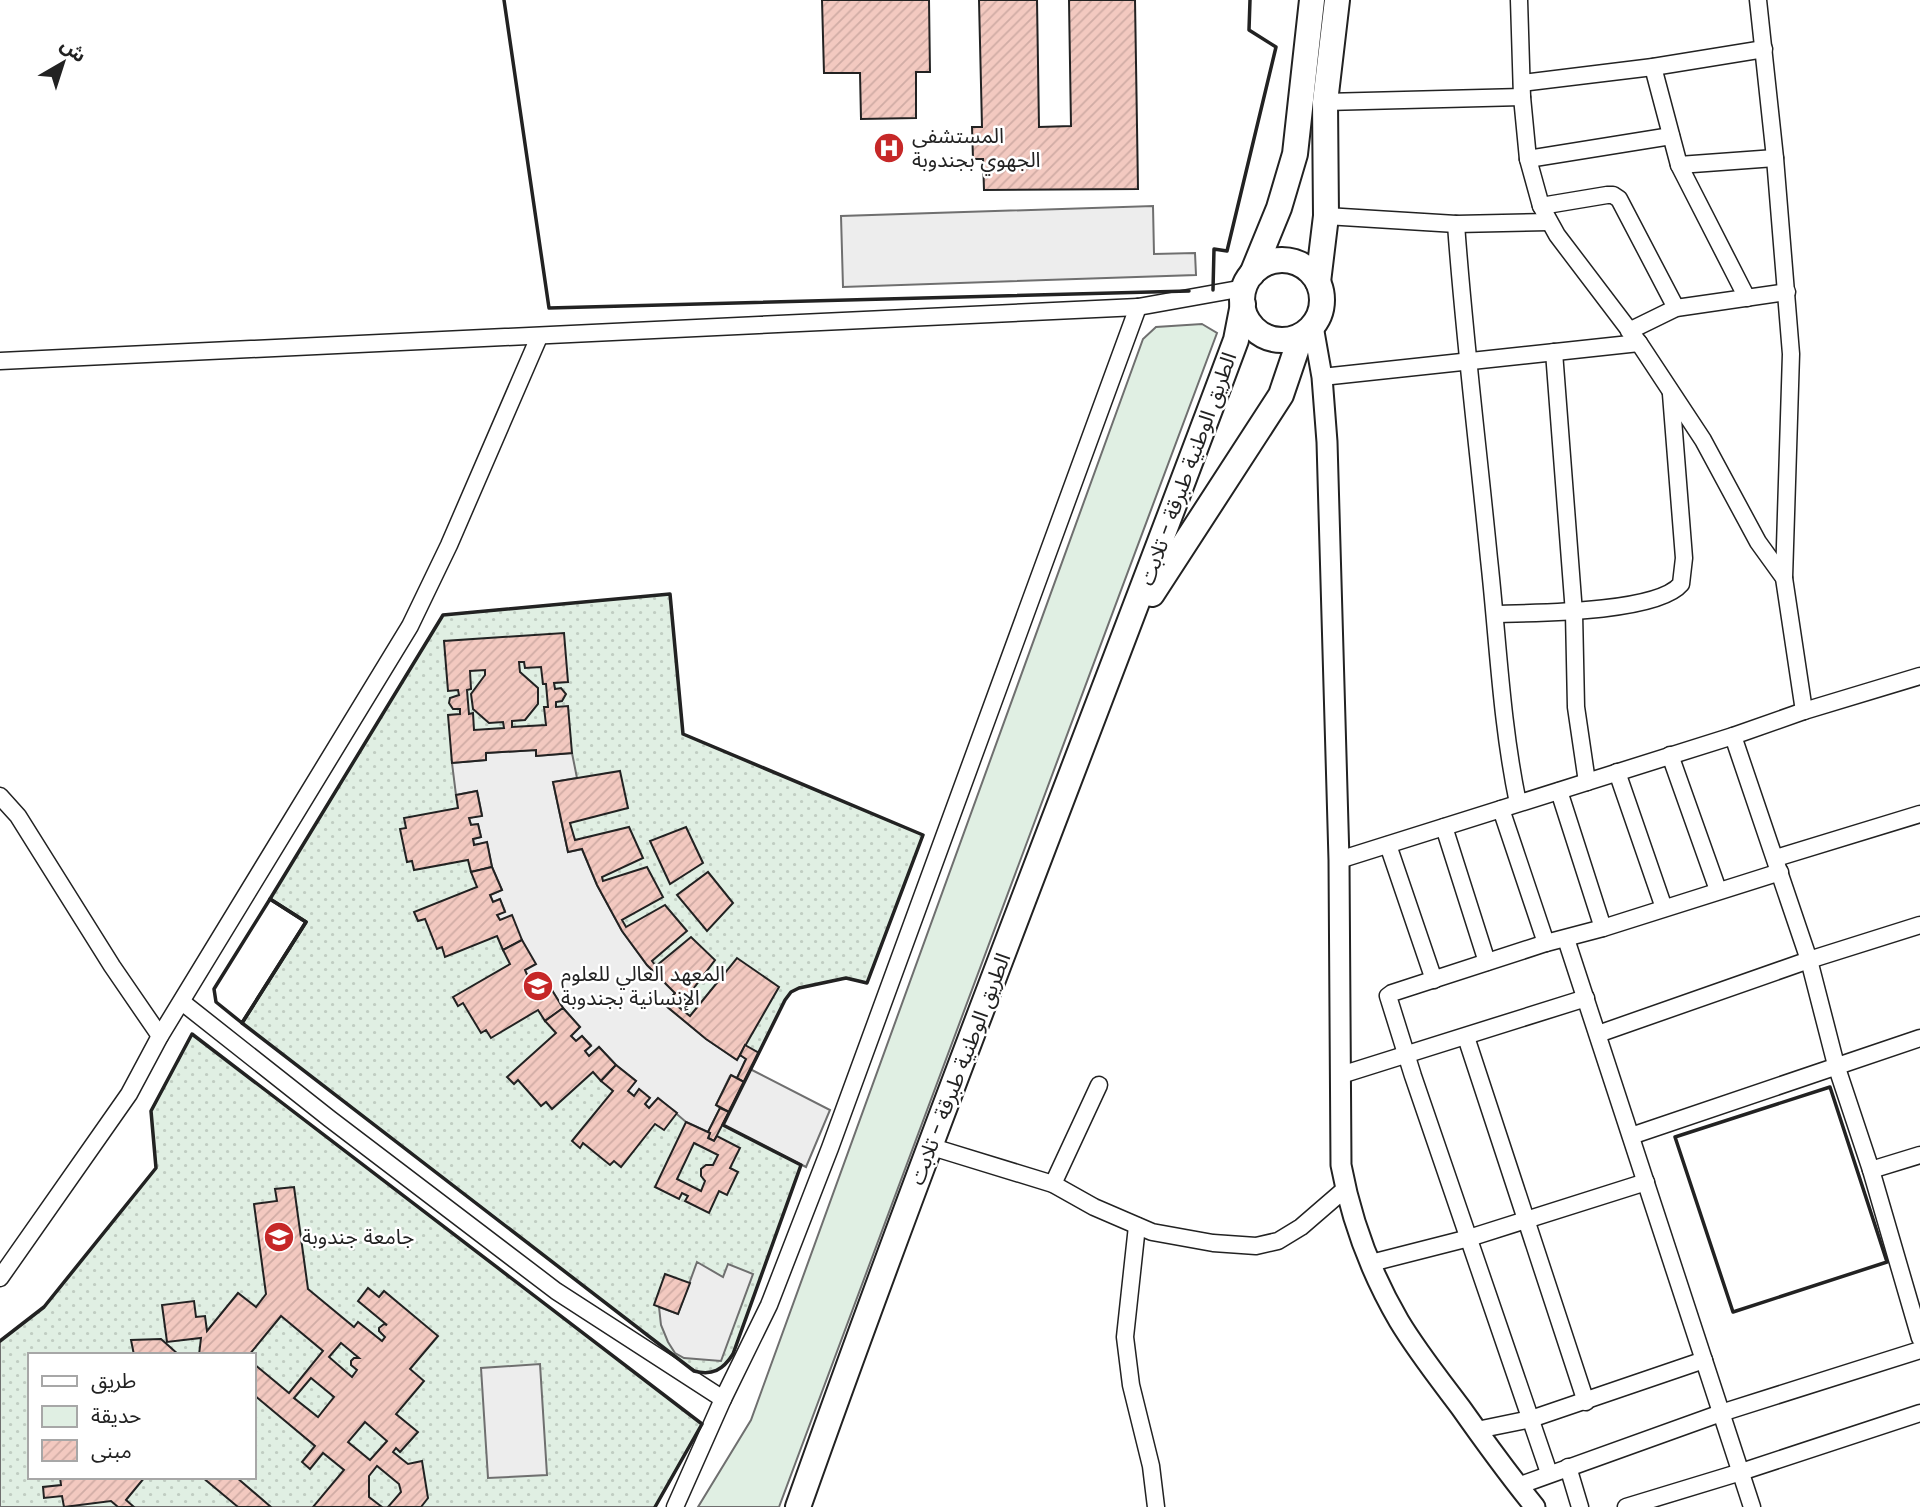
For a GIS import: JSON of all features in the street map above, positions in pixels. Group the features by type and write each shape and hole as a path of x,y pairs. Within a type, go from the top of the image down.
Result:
{"main road":[{"name":"الطريق الوطنية طبرقة - تلابت","path":"798,1507 929,1146 1127,633 1236,340 1246,289 1279,208 1295,153 1312,0"},
{"path":"1318,282 1310,271 1287,260 1262,266 1246,289 1246,316 1253,327 1263,335 1275,340 1289,340 1307,331 1322,304 1318,282 1326,216 1325,102 1337,0"},
{"name":"الطريق الوطنية طبرقة - تلابت","path":"1127,633 1281,395 1307,331"}],"street":[{"path":"1518,0 1528,159 1541,206 1549,222 1671,391 1712,455 1758,542 1784,578"},
{"path":"1758,0 1775,158 1791,355 1784,578 1804,710"},
{"path":"1325,102 1522,90 1764,49"},
{"path":"1653,67 1679,165 1747,298"},
{"path":"1528,159 1671,136"},
{"path":"1679,165 1775,158"},
{"path":"1541,206 1613,195 1619,200 1676,308"},
{"path":"1326,216 1456,224 1549,222"},
{"path":"1456,224 1505,728 1518,803"},
{"path":"0,361 1139,307 1246,289"},
{"path":"1322,377 1554,352 1634,337 1676,308 1787,292"},
{"path":"675,1507 769,1305 830,1148 1139,307"},
{"path":"1307,331 1322,377 1327,456 1339,860 1341,1165 1345,1189 1371,1263 1400,1323 1535,1507"},
{"path":"0,1278 129,1094 160,1037 410,626 449,545 539,337"},
{"path":"1554,352 1574,612 1576,707 1587,782"},
{"path":"1495,614 1574,612 1649,600 1678,588 1683,579 1684,558 1671,391"},
{"path":"1339,860 1733,736 1804,710 1920,676"},
{"path":"1733,736 1810,960 1836,1065 1913,1291 1920,1338"},
{"path":"1670,755 1718,890"},
{"path":"1617,772 1664,908"},
{"path":"1559,791 1603,928"},
{"path":"0,796 24,825 160,1037"},
{"path":"1502,809 1546,943"},
{"path":"1549,1473 1388,996 1546,943 1603,928 1718,890 1778,865 1920,814"},
{"path":"1444,827 1487,962"},
{"path":"1388,845 1434,980"},
{"path":"1598,1034 1810,960 1920,925"},
{"path":"1566,939 1752,1507"},
{"path":"1341,1075 1586,998"},
{"path":"182,1002 556,1291 723,1399"},
{"path":"1465,1037 1586,1402"},
{"path":"1631,1136 1920,1038"},
{"path":"1053,1184 1099,1085"},
{"path":"929,1146 1053,1184 1137,1226 1169,1236 1213,1243 1256,1246 1278,1241 1301,1227 1345,1189"},
{"path":"1871,1170 1920,1155"},
{"path":"1371,1263 1469,1238 1646,1182"},
{"path":"1137,1226 1125,1337 1131,1385 1151,1466 1156,1507"},
{"path":"1518,1486 1721,1413 1920,1350"},
{"path":"1477,1430 1531,1419 1704,1360"},
{"path":"1626,1507 1920,1413"},
{"path":"1568,1467 1580,1507"}],"green space":[{"path":"1202,324 1217,333 779,1507 698,1507 751,1420 1143,339 1156,327"},
{"name":"المعهد العالي للعلوم الإنسانية بجندوبة","path":"670,594 683,734 923,835 867,983 846,978 791,992 723,1125 801,1165 733,1354 721,1368 706,1373 694,1371 242,1023 306,922 270,899 443,615"},
{"name":"جامعة جندوبة","path":"192,1034 702,1424 655,1507 0,1507 0,1341 44,1307 156,1168 151,1111"}],"shaded area":[{"path":"1153,206 1154,254 1195,253 1196,275 843,287 841,216"},
{"path":"536,750 537,756 572,753 577,778 553,782 568,852 582,849 597,885 622,931 647,965 675,993 665,1005 706,1039 736,1059 740,1055 746,1059 737,1078 730,1076 716,1105 720,1108 708,1132 686,1122 658,1098 649,1108 639,1090 634,1096 628,1091 636,1081 599,1047 589,1056 585,1051 591,1045 582,1036 576,1041 571,1036 580,1027 563,1008 550,987 538,993 535,988 542,984 536,973 528,977 497,915 505,911 500,899 493,902 490,895 502,890 492,867 487,843 474,845 473,839 481,837 478,824 471,825 469,818 482,815 477,791 456,795 452,763 485,760 486,753"},
{"path":"750,1069 830,1110 806,1167 723,1125"},
{"path":"697,1262 723,1277 728,1264 753,1274 721,1361 684,1358 675,1353 661,1325 659,1307 678,1314"},
{"path":"540,1364 547,1475 488,1478 481,1368"}],"building":[{"path":"822,0 929,0 930,72 916,72 916,118 861,119 860,73 824,73"},
{"path":"979,0 1037,0 1039,127 1071,126 1069,0 1135,0 1138,189 984,190 983,159 973,159 972,127 982,127"},
{"path":"564,633 568,682 554,683 555,689 561,688 566,694 562,701 556,702 556,707 568,706 572,753 536,756 536,750 486,753 486,760 452,763 448,715 460,714 460,709 453,709 449,703 450,698 459,695 458,690 448,691 444,641","holes":["519,662 524,662 525,668 541,667 548,707 544,707 546,725 512,727 512,721 525,720 538,704 538,688 520,672","485,670 485,675 471,694 473,709 489,723 503,722 504,728 474,730 473,713 469,714 467,690 471,689 470,671"]},
{"path":"620,771 628,808 570,823 575,840 629,827 643,858 602,877 603,881 647,867 663,897 622,920 626,927 665,905 687,931 652,961 656,966 691,937 715,960 684,1001 680,997 675,1004 690,1016 737,958 779,987 737,1060 706,1039 665,1005 675,993 647,965 622,931 597,885 582,849 568,852 553,782"},
{"path":"477,791 482,816 469,818 471,825 478,824 481,837 473,839 474,845 487,842 492,867 471,872 468,860 414,870 412,861 407,862 400,829 406,828 404,818 458,808 456,795"},
{"path":"686,827 703,863 670,884 650,841"},
{"path":"492,867 502,890 490,895 493,902 500,899 505,912 497,915 500,920 512,915 522,940 503,950 497,936 445,957 442,947 437,949 425,919 418,921 414,912 477,887 471,872"},
{"path":"708,872 733,903 707,931 677,895"},
{"path":"522,940 536,964 525,970 528,977 536,972 542,984 535,988 538,993 550,987 563,1008 545,1021 538,1010 491,1038 486,1030 481,1033 463,1003 458,1006 453,997 510,964 503,950"},
{"path":"563,1008 580,1027 571,1036 576,1041 582,1036 591,1046 585,1051 589,1056 599,1047 616,1065 601,1081 593,1072 552,1109 546,1102 541,1106 518,1080 514,1084 507,1077 556,1033 545,1021"},
{"path":"745,1045 759,1053 744,1082 737,1078 746,1059 740,1055"},
{"path":"616,1065 636,1081 628,1091 634,1096 639,1089 650,1098 645,1104 649,1108 658,1098 677,1113 664,1130 655,1124 621,1167 614,1161 610,1165 583,1143 580,1148 572,1141 613,1091 601,1081"},
{"path":"731,1075 744,1082 729,1112 716,1105"},
{"path":"720,1108 729,1112 714,1141 708,1138 708,1132"},
{"path":"686,1122 710,1133 708,1138 714,1141 717,1136 740,1148 730,1168 738,1172 727,1195 719,1191 709,1213 685,1201 688,1196 682,1193 679,1199 655,1187","holes":["694,1143 718,1155 713,1165 706,1165 701,1169 701,1176 705,1181 701,1191 677,1179"]},
{"path":"294,1187 308,1289 354,1327 358,1322 382,1341 385,1337 379,1328 387,1325 358,1301 368,1288 379,1297 384,1291 438,1336 410,1369 424,1381 396,1414 418,1432 400,1452 396,1448 393,1452 408,1464 422,1461 428,1498 421,1507 388,1507 401,1492 399,1484 377,1466 369,1476 369,1497 382,1507 313,1507 344,1470 323,1453 310,1469 302,1462 315,1446 256,1397 256,1366 289,1393 323,1351 281,1316 251,1353 199,1353 201,1338 167,1342 162,1305 194,1301 196,1317 205,1316 207,1331 238,1293 256,1307 266,1294 254,1204 277,1201 275,1189","holes":["341,1343 359,1358 351,1361 351,1365 357,1370 352,1377 329,1357","311,1378 334,1397 318,1417 294,1398","365,1422 387,1441 370,1460 348,1442"]},
{"path":"665,1274 690,1283 678,1314 654,1305"},
{"path":"161,1339 177,1353 134,1353 131,1340"},
{"path":"60,1479 143,1479 126,1500 134,1507 118,1507 111,1501 64,1507 62,1496 44,1498 43,1487 61,1485"},
{"path":"204,1479 238,1479 271,1507 238,1507"}],"wall":[{"path":"504,0 549,308 1189,291"},
{"path":"1213,290 1214,249 1227,251 1276,47 1249,30 1250,0"},
{"path":"670,594 683,734 923,835 867,983 846,978 791,992 723,1125 801,1165 733,1354 721,1368 706,1373 694,1371 242,1023 306,922 270,899 443,615 670,594"},
{"path":"270,899 306,922 242,1023 216,1002 214,989 270,899"},
{"path":"0,1341 44,1307 156,1168 151,1111 192,1034 702,1424 655,1507"},
{"path":"1830,1087 1887,1262 1733,1312 1675,1137 1830,1087"}],"place":[{"name":"المستشفى الجهوي بجندوبة","path":"889,148"},
{"name":"المعهد العالي للعلوم الإنسانية بجندوبة","path":"538,986"},
{"name":"جامعة جندوبة","path":"279,1237"}]}
